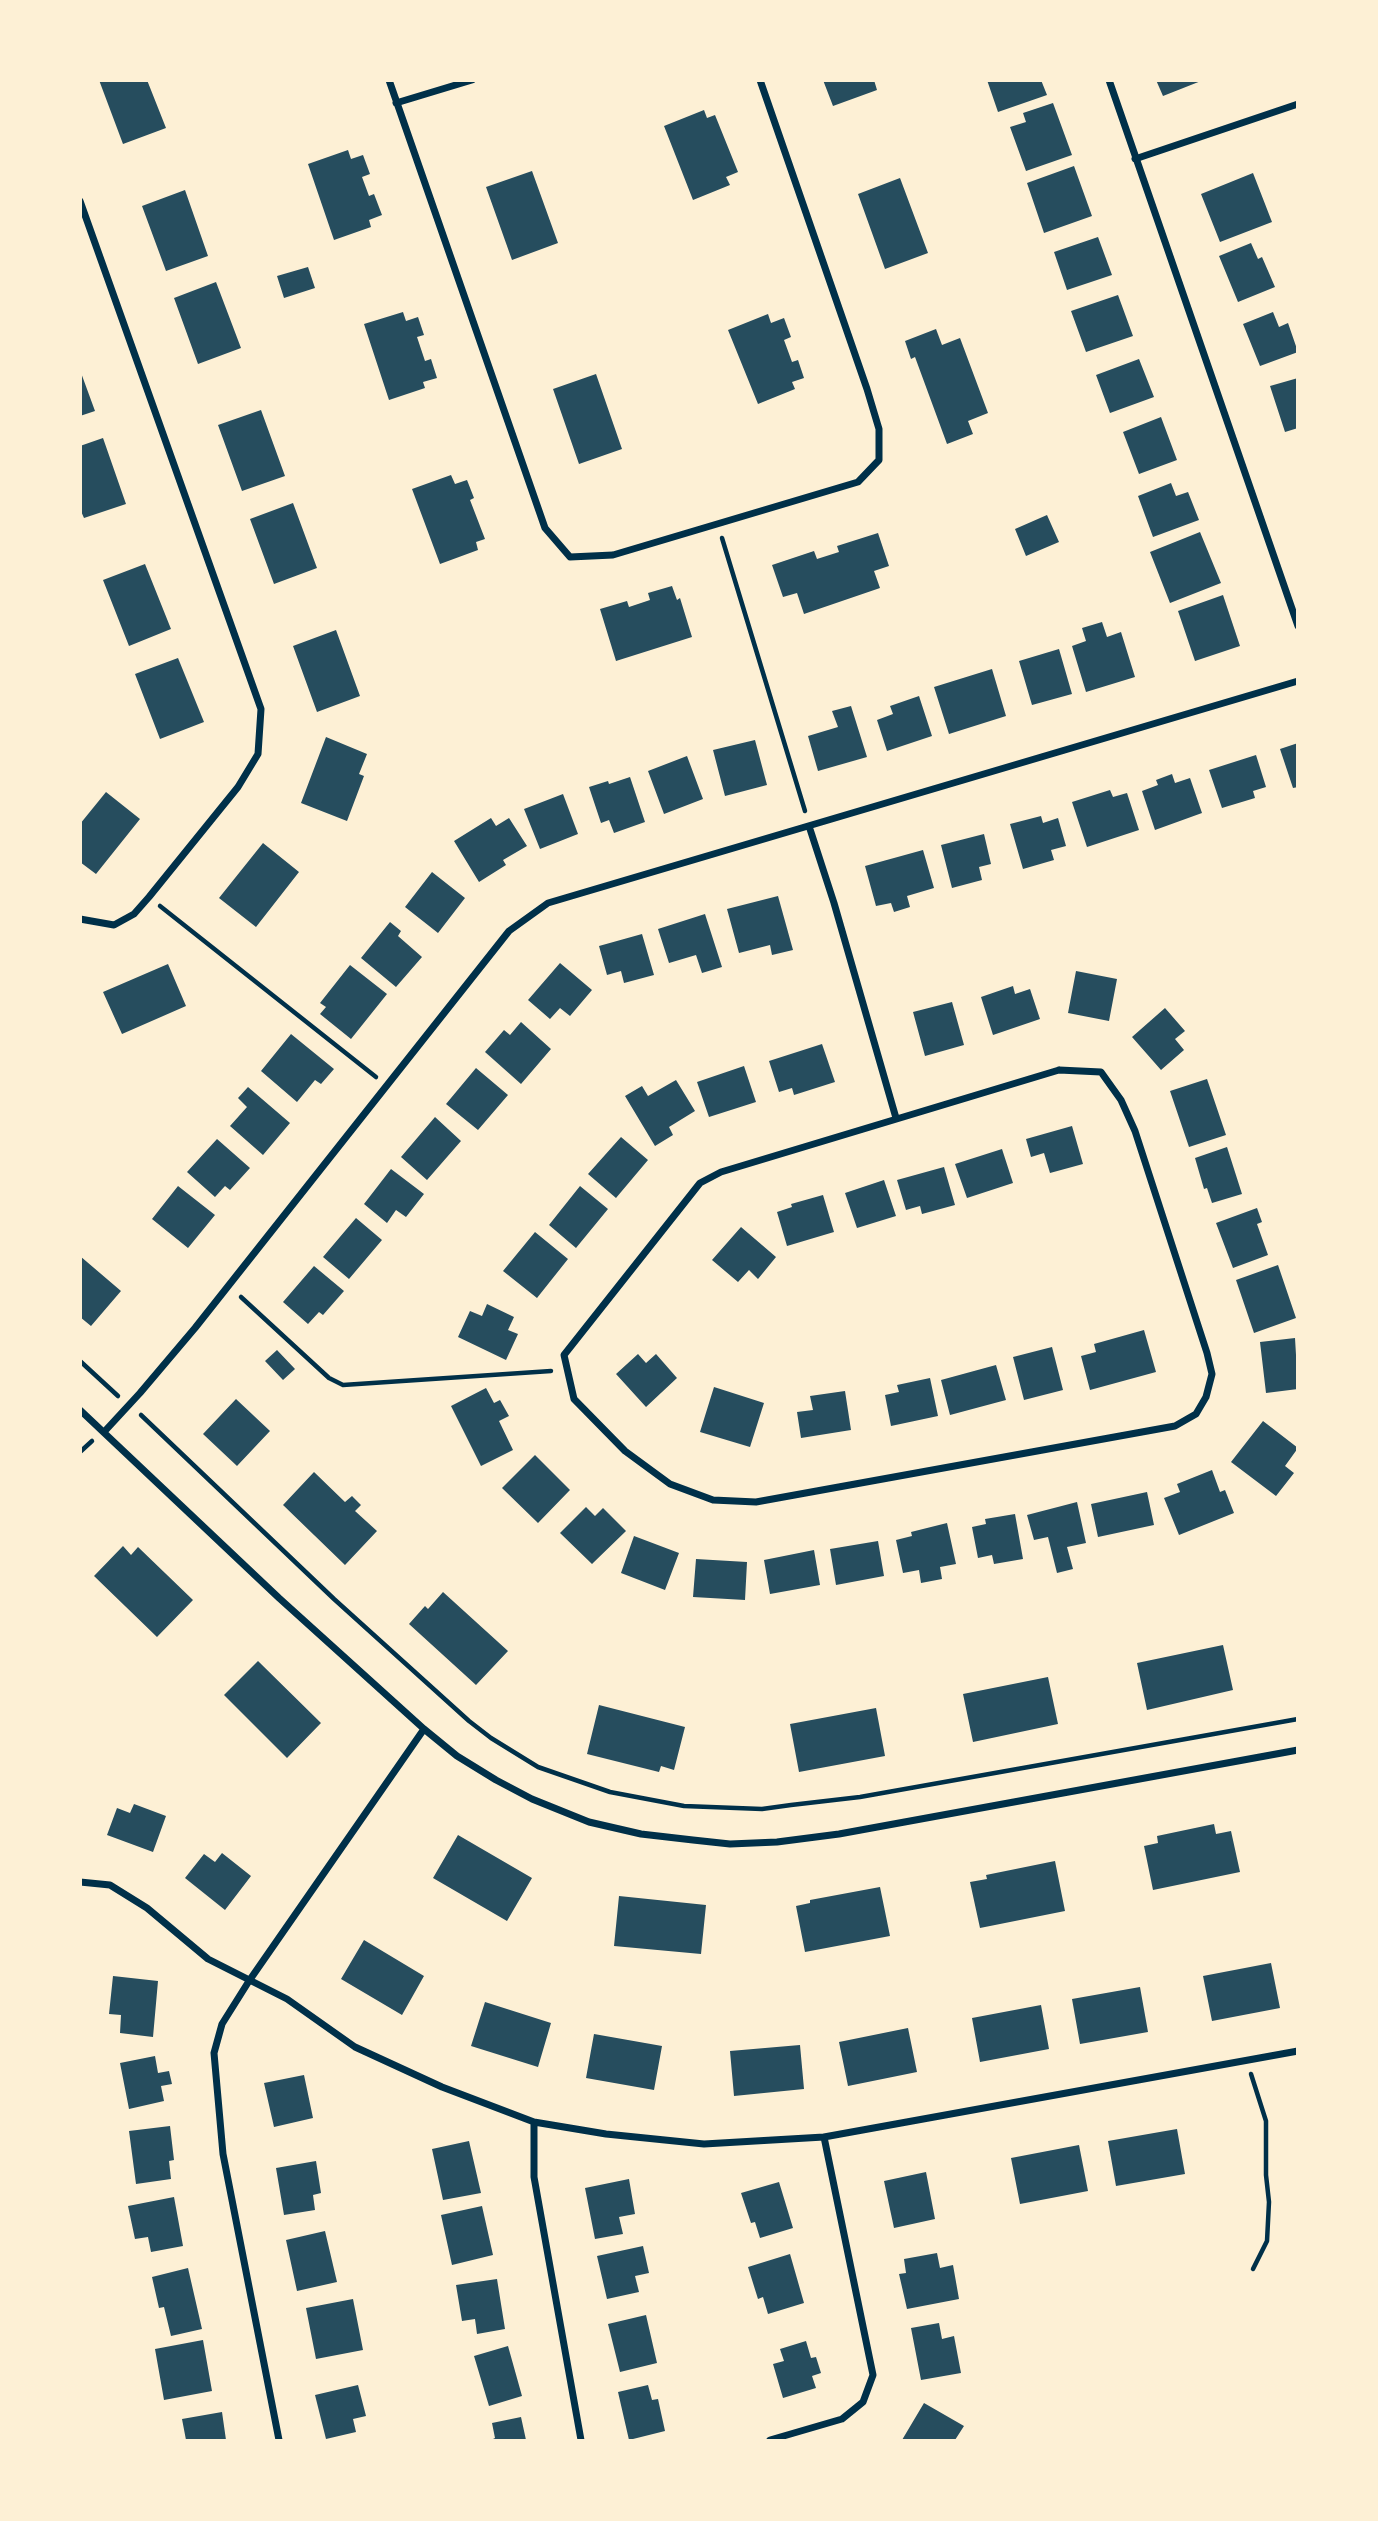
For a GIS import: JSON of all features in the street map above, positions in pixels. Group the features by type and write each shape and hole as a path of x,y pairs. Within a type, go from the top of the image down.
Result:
{"street":[{"path":"389,80 545,528 570,557 613,555 858,482 879,460 879,429 867,389 760,80"},
{"path":"396,103 472,80"},
{"path":"1109,80 1297,626"},
{"path":"1135,159 1297,104"},
{"path":"80,201 261,709 258,754 238,787 149,897 134,914 114,925 80,919"},
{"path":"104,1432 140,1393 229,1285 509,931 548,903 1297,681"},
{"path":"809,826 896,1118"},
{"path":"1059,1070 1101,1072 1121,1100 1135,1131 1207,1353 1212,1374 1206,1397 1196,1413 1175,1426 756,1502 713,1500 670,1483 625,1451 574,1399 564,1355 700,1183 721,1171 896,1118 1059,1070"},
{"path":"80,1410 279,1598 457,1756 532,1799 589,1822 641,1834 730,1844 777,1842 839,1834 1297,1750"},
{"path":"279,2441 223,2154 214,2053 222,2024 249,1981 424,1729"},
{"path":"80,1882 110,1885 147,1908 208,1959 287,1999 355,2048 442,2087 534,2122 606,2134 704,2144 824,2137 1297,2051"},
{"path":"534,2122 534,2177 581,2441"},
{"path":"770,2441 842,2419 863,2402 873,2375 824,2137"}],"path":[{"path":"717,524 809,826"},
{"path":"149,897 387,1086"},
{"path":"229,1285 329,1378 343,1385 566,1370"},
{"path":"80,1361 113,1391"},
{"path":"150,1423 227,1500 462,1715 491,1738 538,1767 610,1791 684,1806 762,1809 860,1797 1297,1719"},
{"path":"1247,2060 1266,2121 1269,2202 1267,2241 1253,2269"}],"building":[{"path":"99,80 147,80 166,128 123,144"},
{"path":"823,80 874,80 877,90 833,106"},
{"path":"987,80 1041,80 1047,95 998,112"},
{"path":"1156,80 1201,80 1201,81 1163,96"},
{"path":"1053,103 1072,155 1026,171 1010,127 1026,122 1023,113"},
{"path":"704,110 707,118 715,115 738,172 726,177 730,185 693,200 664,126"},
{"path":"348,150 351,159 363,155 370,174 362,177 369,196 374,194 382,215 369,220 371,227 334,240 308,164"},
{"path":"1074,166 1092,216 1044,233 1027,183"},
{"path":"532,171 558,243 512,260 486,187"},
{"path":"1253,173 1272,222 1220,242 1201,194"},
{"path":"900,178 928,253 885,269 858,194"},
{"path":"185,190 208,256 166,271 142,206"},
{"path":"1098,237 1112,275 1067,290 1054,252"},
{"path":"1251,243 1258,259 1262,257 1275,287 1238,302 1219,256"},
{"path":"308,267 315,288 284,298 277,276"},
{"path":"216,282 241,348 198,364 174,298"},
{"path":"1118,295 1133,336 1086,352 1071,311"},
{"path":"403,312 406,321 418,317 424,335 417,337 425,361 431,359 437,378 423,382 425,388 389,400 364,324"},
{"path":"1273,312 1279,327 1288,323 1298,352 1260,366 1243,324"},
{"path":"768,314 771,323 784,318 791,337 784,340 792,362 798,360 804,378 792,382 795,389 758,404 728,330"},
{"path":"936,329 942,345 960,338 988,413 968,421 973,434 947,444 915,357 911,359 905,341"},
{"path":"1139,359 1154,397 1110,413 1096,375"},
{"path":"80,370 95,411 80,416"},
{"path":"596,374 622,449 579,464 553,389"},
{"path":"1298,378 1298,428 1285,432 1270,386"},
{"path":"261,410 285,476 242,491 218,425"},
{"path":"1161,417 1177,460 1139,474 1123,432"},
{"path":"103,438 126,504 84,518 80,509 80,446"},
{"path":"451,475 455,484 467,480 474,498 470,500 485,539 476,542 478,550 440,564 412,489"},
{"path":"1171,483 1176,496 1188,492 1199,520 1153,537 1138,496"},
{"path":"293,503 317,568 274,584 250,519"},
{"path":"1047,515 1059,542 1026,556 1015,529"},
{"path":"1200,532 1221,583 1170,603 1150,552"},
{"path":"878,533 889,566 874,571 880,588 804,614 797,593 783,597 772,565 814,551 817,559 839,552 837,546"},
{"path":"145,564 171,629 129,646 103,580"},
{"path":"672,586 677,600 680,598 692,637 616,661 600,609 627,601 629,607 650,600 648,593"},
{"path":"1223,595 1240,646 1195,661 1178,611"},
{"path":"1102,622 1107,637 1121,632 1135,677 1086,692 1072,646 1086,641 1082,628"},
{"path":"336,630 360,696 317,712 293,646"},
{"path":"1059,649 1072,694 1032,705 1019,661"},
{"path":"178,658 204,722 160,739 135,674"},
{"path":"992,669 1006,716 949,734 934,687"},
{"path":"919,696 932,736 887,751 877,720 893,714 890,706"},
{"path":"851,706 867,757 818,771 808,736 838,727 832,711"},
{"path":"326,737 367,754 359,774 364,776 347,821 301,803"},
{"path":"755,740 767,785 725,796 713,750"},
{"path":"1298,743 1298,787 1293,788 1280,749"},
{"path":"1256,755 1266,787 1253,791 1255,798 1222,808 1209,770"},
{"path":"687,756 703,799 664,814 648,771"},
{"path":"1172,774 1175,783 1190,778 1202,813 1155,830 1142,791 1158,785 1156,780"},
{"path":"630,777 645,822 614,833 609,820 601,823 589,787"},
{"path":"1110,790 1113,797 1127,793 1139,830 1087,847 1072,802"},
{"path":"106,792 140,819 96,874 80,862 80,824"},
{"path":"563,794 578,834 540,849 524,809"},
{"path":"1041,816 1043,823 1058,818 1066,846 1051,850 1054,860 1023,869 1010,824"},
{"path":"491,818 496,826 509,818 527,846 503,860 506,865 479,882 454,841"},
{"path":"984,834 991,864 979,867 982,880 952,888 941,845"},
{"path":"263,843 299,872 256,927 219,898"},
{"path":"923,850 934,888 907,896 910,907 894,912 891,903 876,906 865,866"},
{"path":"432,872 465,898 438,933 405,907"},
{"path":"778,896 793,950 772,955 770,945 739,953 727,909"},
{"path":"705,914 722,967 702,973 696,955 669,963 658,929"},
{"path":"390,922 401,931 398,936 422,957 396,987 361,958"},
{"path":"642,934 654,975 624,983 621,971 607,975 599,946"},
{"path":"560,963 592,990 570,1016 560,1008 550,1019 528,1000"},
{"path":"168,964 186,1006 122,1034 103,992"},
{"path":"350,965 387,994 351,1039 320,1014 326,1007 320,1003"},
{"path":"1076,971 1117,979 1109,1021 1068,1013"},
{"path":"1013,986 1015,994 1030,989 1040,1019 993,1035 981,997"},
{"path":"952,1002 964,1045 925,1056 913,1012"},
{"path":"1165,1008 1185,1031 1175,1039 1184,1050 1161,1070 1132,1037"},
{"path":"521,1022 551,1049 521,1084 485,1052 504,1030 510,1035"},
{"path":"291,1034 334,1069 321,1084 315,1080 297,1102 261,1071"},
{"path":"822,1044 835,1082 794,1095 792,1088 779,1092 769,1061"},
{"path":"744,1066 756,1102 709,1117 697,1082"},
{"path":"476,1068 508,1095 478,1130 446,1104"},
{"path":"1207,1079 1226,1135 1189,1147 1170,1091"},
{"path":"676,1080 695,1111 669,1127 673,1135 655,1146 625,1096 642,1086 648,1096"},
{"path":"248,1087 290,1123 263,1155 230,1126 247,1107 238,1098"},
{"path":"435,1117 461,1141 427,1180 401,1157"},
{"path":"1072,1126 1083,1164 1050,1173 1044,1153 1031,1157 1026,1139"},
{"path":"621,1137 648,1160 616,1198 588,1174"},
{"path":"217,1139 250,1168 230,1190 225,1186 215,1197 187,1172"},
{"path":"1227,1147 1242,1194 1212,1203 1207,1188 1204,1189 1195,1158"},
{"path":"1002,1149 1013,1183 967,1198 955,1164"},
{"path":"944,1167 955,1205 922,1214 920,1206 906,1210 897,1180"},
{"path":"391,1169 424,1194 406,1217 396,1210 387,1223 364,1204"},
{"path":"884,1180 896,1216 857,1228 845,1193"},
{"path":"178,1186 215,1215 188,1248 152,1219"},
{"path":"580,1186 608,1209 576,1248 549,1225"},
{"path":"823,1195 834,1232 787,1246 777,1212 792,1207 791,1204"},
{"path":"1257,1208 1262,1222 1257,1224 1268,1255 1233,1268 1216,1223"},
{"path":"356,1218 382,1240 349,1279 323,1257"},
{"path":"741,1227 776,1257 758,1279 749,1270 738,1282 712,1260"},
{"path":"535,1232 568,1259 537,1298 503,1271"},
{"path":"80,1256 121,1291 91,1326 80,1317"},
{"path":"1278,1265 1296,1318 1254,1333 1236,1280"},
{"path":"314,1266 344,1291 323,1315 319,1312 308,1324 283,1302"},
{"path":"487,1304 514,1317 508,1330 518,1334 506,1360 458,1337 470,1311 482,1316"},
{"path":"1144,1330 1156,1372 1090,1390 1081,1356 1096,1352 1094,1344"},
{"path":"1295,1338 1298,1389 1266,1393 1260,1342"},
{"path":"1052,1347 1063,1390 1024,1400 1013,1357"},
{"path":"277,1350 295,1369 283,1380 265,1361"},
{"path":"638,1354 646,1363 656,1354 677,1378 646,1407 616,1374"},
{"path":"996,1365 1006,1400 950,1415 941,1380"},
{"path":"930,1378 938,1416 891,1426 885,1395 899,1392 897,1385"},
{"path":"714,1387 764,1403 750,1447 700,1432"},
{"path":"486,1388 494,1403 500,1400 509,1416 499,1421 513,1450 481,1466 451,1406"},
{"path":"845,1391 851,1430 801,1438 797,1412 813,1410 810,1396"},
{"path":"236,1399 270,1431 237,1466 203,1434"},
{"path":"1263,1421 1298,1448 1285,1466 1294,1473 1276,1496 1231,1462"},
{"path":"535,1455 570,1490 538,1523 502,1488"},
{"path":"1212,1470 1220,1492 1225,1490 1234,1513 1179,1535 1164,1498 1180,1492 1177,1484"},
{"path":"314,1472 345,1502 352,1496 361,1505 355,1511 377,1531 345,1565 283,1505"},
{"path":"1147,1492 1154,1525 1098,1537 1091,1504"},
{"path":"1077,1502 1086,1543 1067,1547 1073,1569 1057,1573 1048,1537 1034,1540 1027,1515"},
{"path":"586,1507 595,1516 603,1508 626,1531 592,1564 560,1533"},
{"path":"1015,1514 1023,1559 994,1564 992,1555 978,1558 972,1527 986,1524 985,1519"},
{"path":"947,1523 956,1564 940,1567 942,1579 921,1583 919,1570 903,1573 896,1540 912,1536 911,1532"},
{"path":"634,1536 679,1553 665,1590 621,1573"},
{"path":"878,1541 884,1576 836,1585 830,1549"},
{"path":"123,1546 131,1555 138,1547 193,1600 157,1637 94,1576"},
{"path":"814,1550 820,1585 770,1594 764,1560"},
{"path":"696,1559 747,1562 745,1600 693,1597"},
{"path":"443,1592 508,1651 476,1685 409,1624 425,1606 428,1609"},
{"path":"1223,1645 1233,1690 1147,1710 1137,1663"},
{"path":"258,1661 321,1723 287,1758 224,1695"},
{"path":"1048,1677 1058,1724 973,1742 963,1694"},
{"path":"599,1705 685,1727 674,1770 661,1766 659,1772 587,1754"},
{"path":"876,1708 885,1756 799,1772 790,1724"},
{"path":"134,1804 166,1816 153,1852 107,1835 117,1808 130,1813"},
{"path":"1214,1824 1216,1834 1231,1831 1240,1872 1153,1890 1144,1846 1158,1843 1157,1836"},
{"path":"458,1835 532,1878 507,1921 433,1878"},
{"path":"222,1853 251,1876 225,1910 185,1878 204,1854 215,1862"},
{"path":"1055,1861 1065,1911 980,1928 970,1882 987,1879 986,1875"},
{"path":"880,1887 890,1936 805,1952 796,1906 810,1903 810,1900"},
{"path":"619,1896 706,1905 701,1954 614,1946"},
{"path":"364,1940 424,1976 402,2015 341,1979"},
{"path":"1271,1963 1280,2008 1212,2021 1203,1976"},
{"path":"113,1976 158,1981 153,2037 120,2033 121,2015 109,2014"},
{"path":"1140,1987 1148,2032 1080,2044 1072,1999"},
{"path":"485,2002 551,2023 538,2067 471,2046"},
{"path":"1041,2005 1049,2049 980,2062 972,2018"},
{"path":"908,2028 917,2072 848,2086 839,2042"},
{"path":"594,2034 662,2046 654,2090 586,2078"},
{"path":"800,2045 804,2089 734,2096 730,2051"},
{"path":"155,2056 158,2073 169,2071 172,2084 161,2086 164,2101 129,2109 120,2063"},
{"path":"304,2075 313,2118 274,2127 264,2083"},
{"path":"170,2126 174,2160 169,2161 171,2179 136,2184 129,2131"},
{"path":"1177,2129 1185,2174 1116,2186 1108,2141"},
{"path":"469,2141 481,2193 443,2200 432,2149"},
{"path":"1079,2145 1088,2191 1020,2204 1011,2158"},
{"path":"316,2161 321,2193 313,2195 315,2210 284,2215 276,2168"},
{"path":"926,2172 935,2219 894,2228 884,2181"},
{"path":"629,2179 635,2214 619,2217 623,2234 595,2239 585,2188"},
{"path":"779,2182 793,2228 760,2238 755,2222 751,2223 741,2193"},
{"path":"174,2197 183,2246 151,2252 148,2237 135,2239 128,2206"},
{"path":"482,2206 493,2255 452,2265 441,2215"},
{"path":"325,2231 337,2282 297,2291 286,2240"},
{"path":"643,2246 649,2273 635,2276 639,2292 607,2299 597,2256"},
{"path":"937,2253 940,2268 953,2265 959,2299 907,2309 899,2274 906,2273 904,2259"},
{"path":"790,2254 804,2303 768,2314 763,2297 758,2299 748,2267"},
{"path":"188,2268 202,2329 171,2336 164,2307 159,2308 152,2277"},
{"path":"497,2279 505,2329 477,2334 475,2319 462,2321 456,2285"},
{"path":"353,2299 363,2350 316,2359 306,2308"},
{"path":"646,2315 657,2363 620,2372 608,2324"},
{"path":"939,2323 942,2339 954,2336 961,2373 921,2380 911,2328"},
{"path":"203,2340 212,2391 164,2400 155,2349"},
{"path":"806,2341 811,2358 816,2357 821,2373 812,2376 816,2388 783,2398 773,2364 784,2361 780,2349"},
{"path":"508,2346 522,2396 489,2406 474,2356"},
{"path":"358,2385 366,2416 353,2419 356,2432 326,2439 315,2395"},
{"path":"648,2385 652,2400 658,2399 665,2431 629,2440 618,2392"},
{"path":"924,2403 964,2426 955,2440 902,2440"},
{"path":"222,2412 226,2440 186,2440 182,2419"},
{"path":"521,2417 526,2440 491,2440 495,2438 492,2423"}]}
